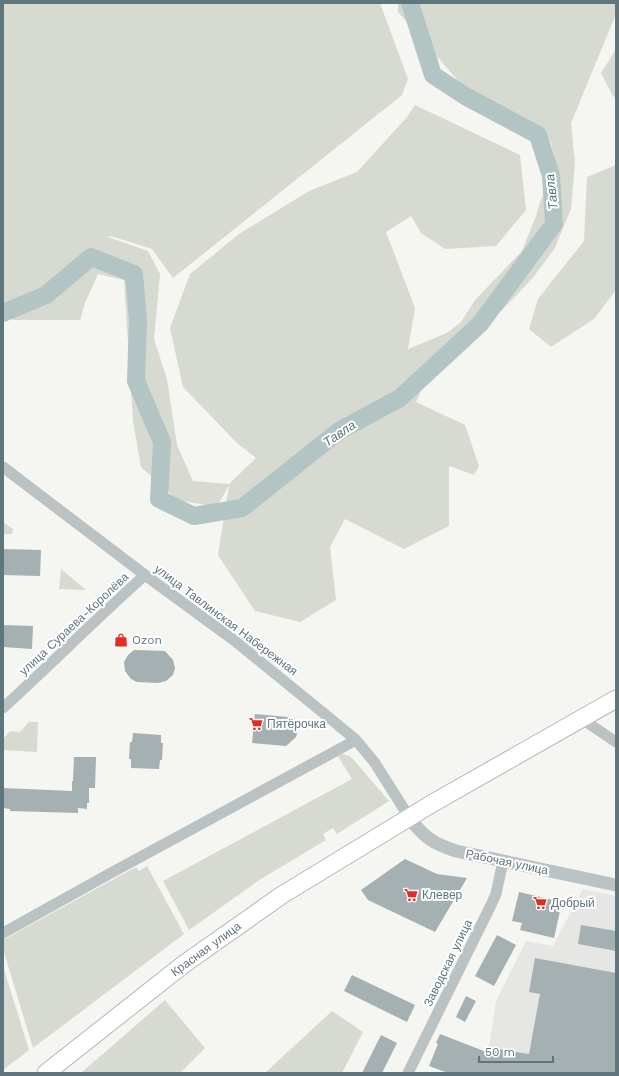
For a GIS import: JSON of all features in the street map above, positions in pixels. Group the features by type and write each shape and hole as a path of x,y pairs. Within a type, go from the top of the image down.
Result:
{"main road":[{"name":"Красная улица","path":"46,1073 184,964 282,894 409,817 616,699"}],"street":[{"name":"улица Тавлинская Набережная","path":"3,467 235,641 356,740 375,763 409,817"},
{"name":"улица Сураева-Королёва","path":"3,708 54,662 103,613 145,575"},
{"path":"582,719 616,742"},
{"path":"3,934 109,874 356,740"},
{"name":"Рабочая улица","path":"409,817 429,840 456,851 616,885"},
{"name":"Заводская улица","path":"408,1073 496,894 504,861"}],"shaded area":[{"path":"3,3 380,3 408,79 402,95 173,278 152,249 111,236 108,237 148,251 160,274 154,339 167,379 177,445 193,481 229,484 256,458 237,443 183,387 170,328 190,274 239,234 309,191 357,172 407,117 415,105 520,155 526,210 496,246 445,249 421,233 411,216 386,232 415,308 408,349 447,333 461,322 475,300 522,251 540,202 555,171 551,142 523,118 461,84 398,12 398,3 616,3 616,14 571,123 575,163 571,209 555,248 532,279 448,363 436,357 416,402 465,425 479,466 474,475 449,466 449,526 404,549 345,519 330,547 336,600 300,622 255,611 218,555 229,485 217,507 177,500 141,467 133,421 124,280 98,274 85,303 80,320 15,320 3,318"},
{"path":"616,49 616,98 613,96 601,73"},
{"path":"616,165 616,290 594,319 551,347 529,329 538,299 584,241 587,177"},
{"path":"3,522 13,529 12,534 3,534"},
{"path":"61,569 86,590 59,589"},
{"path":"29,722 38,722 37,752 3,750 3,739 10,731 20,732"},
{"path":"343,754 353,759 389,801 337,834 333,828 323,834 326,840 261,879 189,930 163,881 352,779 338,756"},
{"path":"147,866 184,934 33,1048 3,949 3,940 136,867 139,871"},
{"path":"583,889 616,896 616,1073 485,1073 496,1001 526,941 553,946"},
{"path":"3,966 29,1050 3,1070"},
{"path":"165,1000 205,1048 180,1073 81,1073"},
{"path":"332,1011 363,1032 342,1073 265,1073"}],"building":[{"path":"3,549 41,550 40,576 3,575"},
{"path":"3,625 33,626 32,649 3,647"},
{"path":"134,650 165,651 173,660 175,668 173,675 166,681 158,683 137,682 131,679 125,671 124,662 128,655"},
{"path":"255,714 288,717 295,721 298,730 296,737 286,746 252,743"},
{"path":"133,733 161,735 161,743 163,743 162,760 160,760 159,769 131,768 131,759 129,759 130,742 132,742"},
{"path":"74,757 96,757 95,788 89,788 89,803 87,803 87,809 78,808 78,813 10,811 10,809 3,808 3,788 72,791"},
{"name":"Клевер","path":"405,859 437,874 467,878 435,932 368,900 361,890"},
{"path":"519,892 562,902 554,938 520,930 522,923 512,921"},
{"path":"581,925 616,931 616,951 578,944"},
{"path":"497,935 516,945 494,986 475,976"},
{"path":"535,958 616,973 616,1073 448,1073 429,1066 438,1044 436,1043 440,1034 489,1053 490,1048 529,1054 540,994 529,992"},
{"path":"352,975 415,1005 407,1022 344,991"},
{"path":"466,996 476,1001 465,1022 456,1017"},
{"path":"381,1035 397,1043 382,1073 362,1073"}],"waterway":[{"name":"Тавла","path":"3,313 46,295 91,257 134,274 138,320 136,381 162,442 159,499 194,516 242,508 339,431 400,398 480,324 554,224 551,176 538,135 465,96 433,75 410,3"}],"place":[{"name":"Ozon","path":"121,640"},
{"name":"Пятёрочка","path":"256,724"},
{"name":"Клевер","path":"411,895"},
{"name":"Добрый","path":"540,903"}]}
